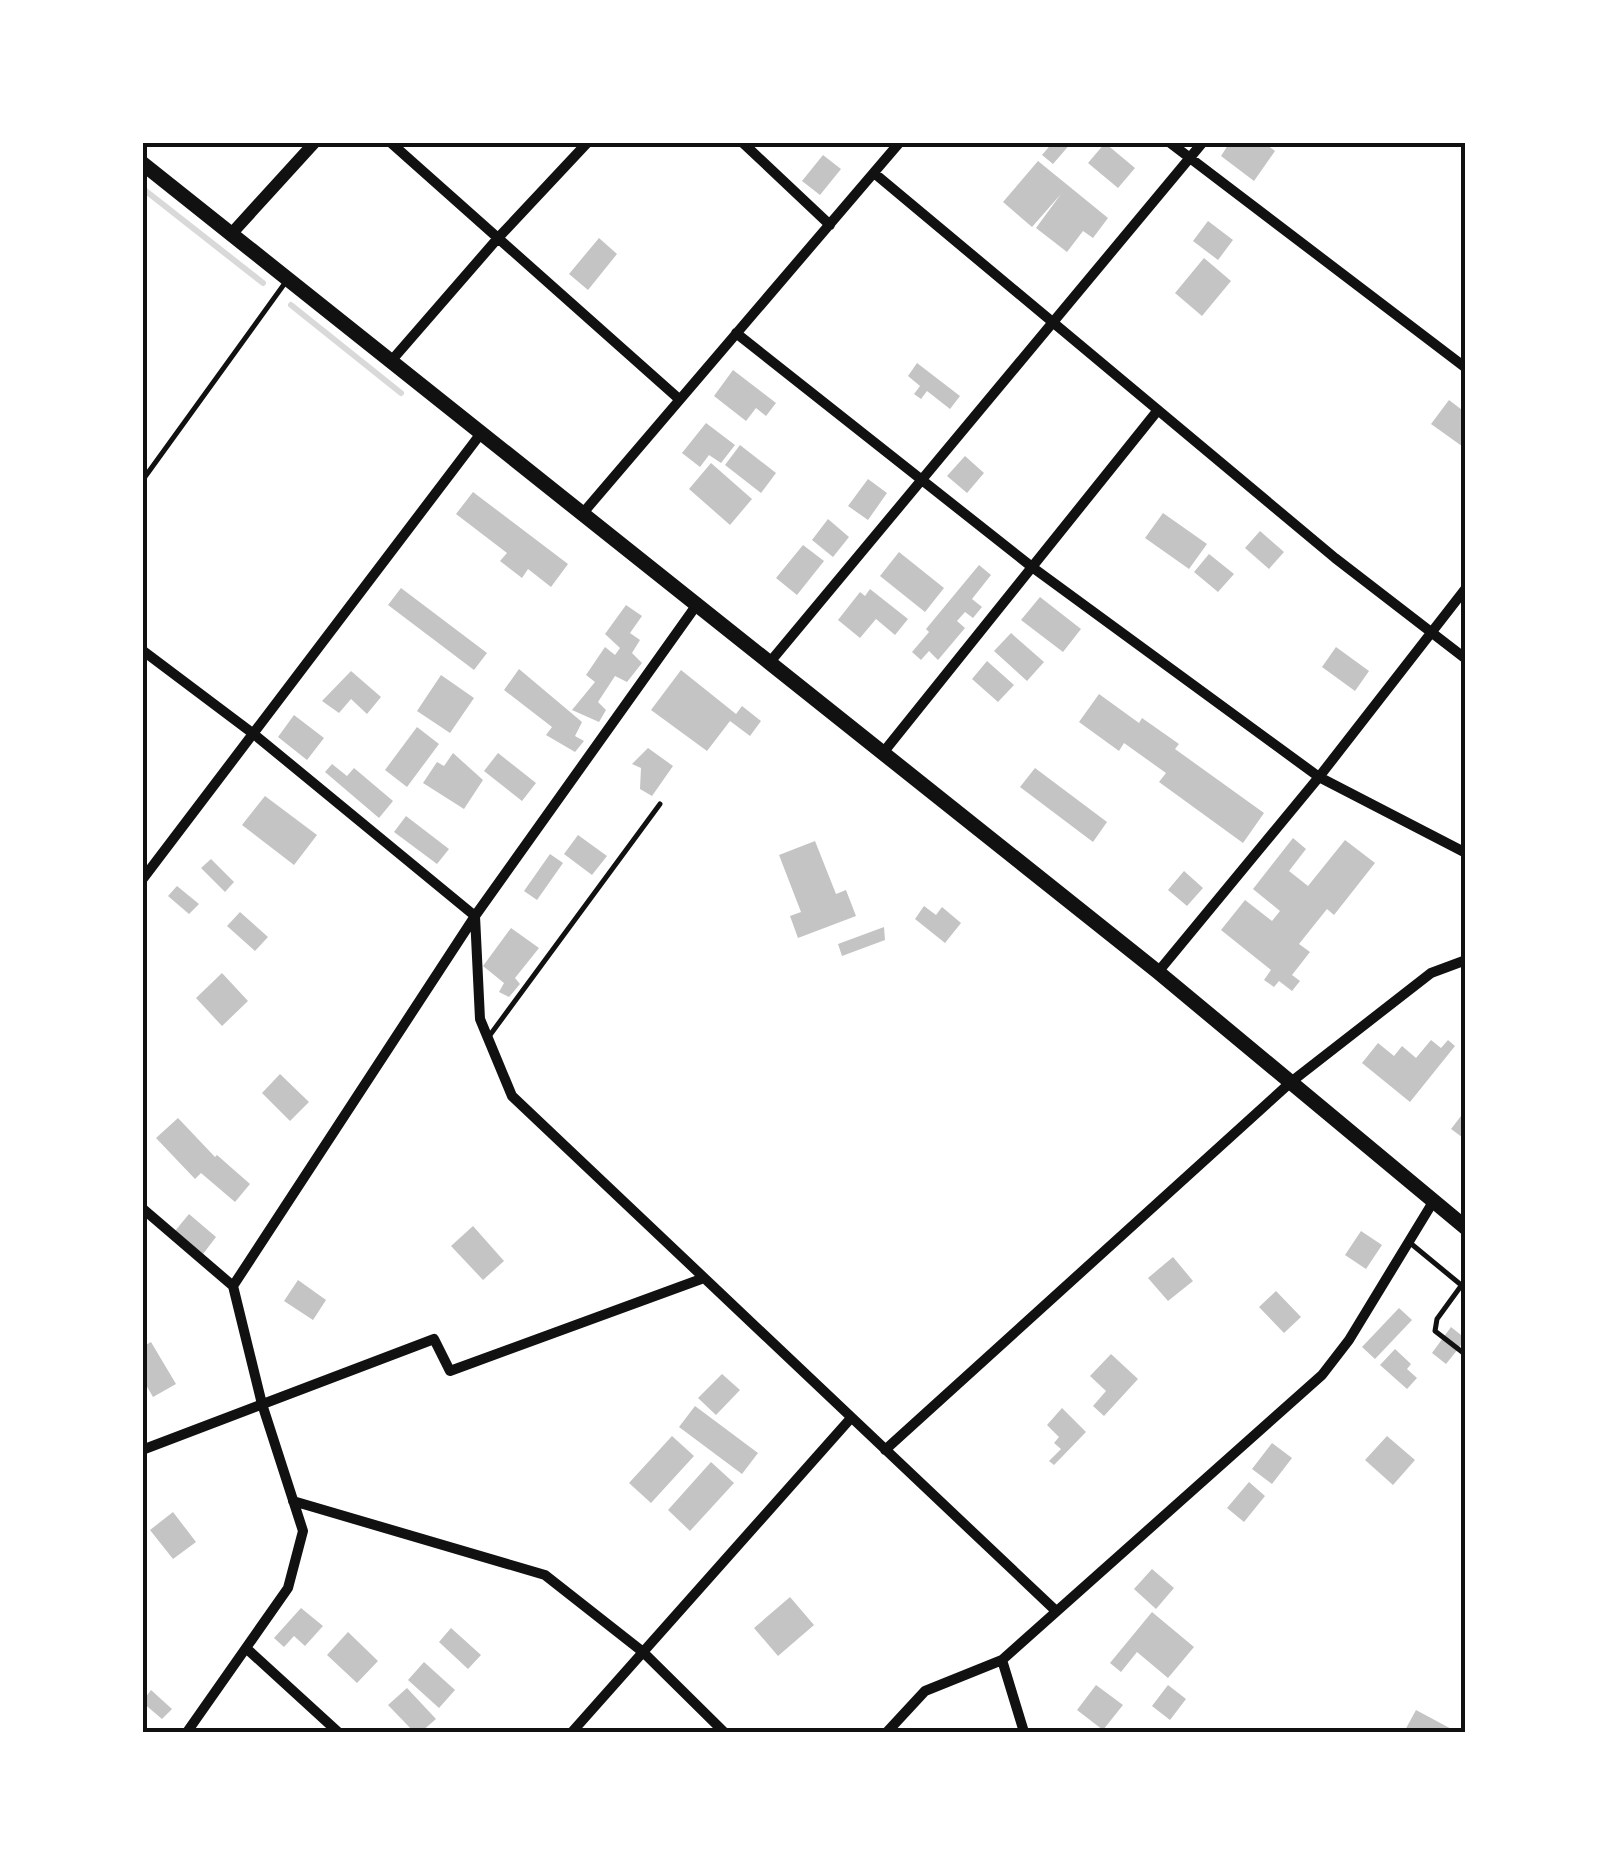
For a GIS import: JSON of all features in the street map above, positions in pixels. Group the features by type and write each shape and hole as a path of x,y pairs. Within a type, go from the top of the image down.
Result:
{"main road":[{"path":"142,162 1158,972 1466,1228"}],"street":[{"path":"233,232 315,142"},
{"path":"390,142 679,400"},
{"path":"392,360 588,142"},
{"path":"742,142 830,225"},
{"path":"583,512 900,142"},
{"path":"1169,142 1466,368"},
{"path":"770,662 1203,142"},
{"path":"874,173 1466,659"},
{"path":"736,333 1032,567 1319,777 1466,854"},
{"path":"882,754 1158,410"},
{"path":"142,880 482,432"},
{"path":"1158,972 1319,777 1466,588"},
{"path":"233,1286 475,916 698,602"},
{"path":"142,650 255,735 475,916 480,1019 512,1096 1055,1610"},
{"path":"886,1450 1290,1082 1432,973 1466,960"},
{"path":"887,1732 925,1691 1002,1660 1322,1375 1349,1340 1432,1202"},
{"path":"142,1208 233,1286 262,1404 302,1531 288,1588 186,1732"},
{"path":"142,1450 434,1339 450,1371 704,1278"},
{"path":"572,1732 851,1418"},
{"path":"293,1501 545,1575 644,1652 724,1732"},
{"path":"246,1648 338,1732"},
{"path":"1002,1660 1024,1732"}],"lane":[{"path":"142,481 290,277"},
{"path":"488,1038 660,804"},
{"path":"1406,1240 1463,1288 1437,1318 1435,1331 1466,1355"}],"building":[{"path":"1053,142 1072,142 1053,164 1042,155"},
{"path":"1230,142 1263,142 1275,151 1254,181 1221,156"},
{"path":"1105,143 1135,168 1118,188 1088,163"},
{"path":"823,155 841,169 820,195 802,181"},
{"path":"1038,161 1108,218 1093,238 1083,231 1067,252 1036,228 1061,194 1032,227 1003,202"},
{"path":"1208,221 1233,240 1218,260 1193,241"},
{"path":"599,238 617,254 588,290 569,274"},
{"path":"1204,258 1231,281 1202,316 1175,293"},
{"path":"917,363 960,396 950,409 927,391 921,399 914,394 920,386 908,376"},
{"path":"733,370 776,403 766,416 756,408 746,421 714,396"},
{"path":"1449,400 1466,413 1466,449 1431,424"},
{"path":"706,423 735,445 721,463 709,455 700,467 682,453"},
{"path":"740,445 776,473 761,493 725,465"},
{"path":"965,456 984,473 967,493 947,476"},
{"path":"711,463 752,499 730,525 689,489"},
{"path":"868,479 887,493 868,520 848,506"},
{"path":"473,492 568,564 551,587 528,569 522,578 500,561 507,553 456,514"},
{"path":"1163,513 1207,544 1189,569 1145,538"},
{"path":"828,519 849,537 833,557 812,540"},
{"path":"1260,531 1284,552 1269,569 1245,548"},
{"path":"803,545 824,561 797,595 776,578"},
{"path":"899,552 944,588 925,612 880,576"},
{"path":"1209,554 1234,574 1218,592 1194,572"},
{"path":"979,565 991,575 972,599 982,607 973,618 965,612 957,621 965,628 938,660 929,651 921,660 912,652 929,632 926,629"},
{"path":"401,588 487,653 474,670 388,605"},
{"path":"870,589 908,619 895,635 876,619 860,638 838,620 860,592 865,596"},
{"path":"1040,597 1081,629 1063,652 1021,620"},
{"path":"626,605 642,616 630,633 640,640 632,653 642,663 627,682 615,676 598,702 606,710 599,722 572,710 595,682 586,675 605,647 615,655 620,648 605,634"},
{"path":"1011,633 1044,662 1027,681 994,651"},
{"path":"1336,647 1369,671 1355,691 1322,667"},
{"path":"987,661 1014,685 998,702 972,679"},
{"path":"519,669 582,722 575,736 584,741 575,752 546,735 552,727 504,690"},
{"path":"681,670 736,714 742,706 761,721 750,736 730,721 707,751 651,710"},
{"path":"351,671 381,697 367,714 351,699 339,713 322,701"},
{"path":"441,675 474,698 450,733 417,711"},
{"path":"1099,694 1139,723 1142,718 1179,744 1175,749 1264,813 1243,843 1159,782 1166,773 1124,743 1119,751 1079,722"},
{"path":"294,715 324,738 307,760 278,737"},
{"path":"417,727 439,744 407,787 385,770"},
{"path":"648,748 673,766 652,796 640,789 641,768 632,764"},
{"path":"453,753 483,780 464,809 423,783 437,762 444,766"},
{"path":"498,753 536,783 522,801 484,771"},
{"path":"332,764 347,776 354,768 393,801 379,818 325,772"},
{"path":"1035,768 1107,822 1093,842 1020,787"},
{"path":"265,796 317,835 294,865 242,825"},
{"path":"406,816 449,849 437,864 394,832"},
{"path":"578,835 607,856 592,875 564,854"},
{"path":"1293,838 1306,849 1289,871 1308,886 1345,840 1375,863 1334,915 1327,909 1299,944 1310,952 1292,975 1300,981 1292,991 1279,981 1274,987 1264,980 1271,970 1221,930 1245,900 1272,921 1280,911 1253,889"},
{"path":"815,841 836,894 846,890 856,916 798,938 790,916 801,912 779,855"},
{"path":"550,854 563,863 537,900 524,891"},
{"path":"211,859 234,882 225,892 201,868"},
{"path":"1184,871 1203,888 1187,906 1168,890"},
{"path":"177,886 199,904 189,914 168,896"},
{"path":"924,906 936,915 942,907 961,923 945,943 915,919"},
{"path":"240,912 268,937 255,951 227,926"},
{"path":"884,927 885,940 842,956 838,944"},
{"path":"511,928 539,948 515,978 520,984 509,997 499,992 504,983 483,966"},
{"path":"222,973 248,1001 222,1026 196,998"},
{"path":"1431,1040 1441,1048 1448,1040 1455,1046 1410,1102 1362,1063 1378,1043 1394,1056 1402,1046 1416,1058"},
{"path":"280,1074 309,1102 290,1121 262,1093"},
{"path":"1461,1116 1466,1120 1466,1140 1451,1129"},
{"path":"178,1118 215,1157 250,1184 235,1202 201,1173 195,1179 156,1138"},
{"path":"189,1214 216,1237 203,1254 175,1231"},
{"path":"473,1226 504,1261 483,1280 451,1246"},
{"path":"1361,1231 1382,1245 1366,1269 1345,1255"},
{"path":"1173,1257 1193,1281 1168,1301 1148,1278"},
{"path":"298,1280 326,1300 313,1320 284,1301"},
{"path":"1276,1291 1301,1317 1284,1333 1259,1307"},
{"path":"1399,1308 1412,1320 1375,1359 1362,1347"},
{"path":"1451,1327 1466,1339 1446,1364 1432,1353"},
{"path":"151,1342 176,1384 153,1397 142,1378 142,1347"},
{"path":"1395,1349 1411,1364 1407,1369 1417,1378 1407,1389 1380,1365"},
{"path":"1111,1354 1138,1379 1104,1416 1093,1406 1106,1391 1090,1376"},
{"path":"722,1374 740,1390 716,1415 698,1398"},
{"path":"695,1406 758,1453 742,1474 679,1427"},
{"path":"1062,1408 1086,1432 1054,1465 1049,1461 1061,1449 1054,1443 1059,1437 1047,1425"},
{"path":"672,1436 694,1456 651,1503 629,1483"},
{"path":"1387,1436 1415,1460 1393,1485 1365,1460"},
{"path":"1272,1443 1292,1458 1272,1484 1252,1469"},
{"path":"711,1462 734,1483 690,1531 668,1510"},
{"path":"1249,1482 1265,1496 1244,1522 1227,1508"},
{"path":"173,1512 196,1542 173,1559 150,1530"},
{"path":"1152,1569 1174,1588 1156,1609 1134,1589"},
{"path":"790,1597 814,1625 778,1656 754,1628"},
{"path":"301,1608 323,1626 305,1646 294,1636 284,1647 274,1638"},
{"path":"1152,1612 1194,1647 1168,1678 1137,1652 1121,1672 1110,1663"},
{"path":"451,1628 481,1655 468,1669 439,1642"},
{"path":"348,1632 378,1661 357,1683 327,1655"},
{"path":"424,1662 455,1690 439,1708 408,1680"},
{"path":"1096,1685 1123,1705 1103,1730 1077,1710"},
{"path":"1168,1685 1186,1699 1170,1720 1152,1706"},
{"path":"407,1688 436,1719 421,1732 414,1732 388,1705"},
{"path":"151,1690 172,1709 162,1719 142,1702"},
{"path":"1416,1710 1457,1732 1404,1732"}],"waterway":[{"path":"142,188 263,283"},
{"path":"291,305 401,393"}]}
